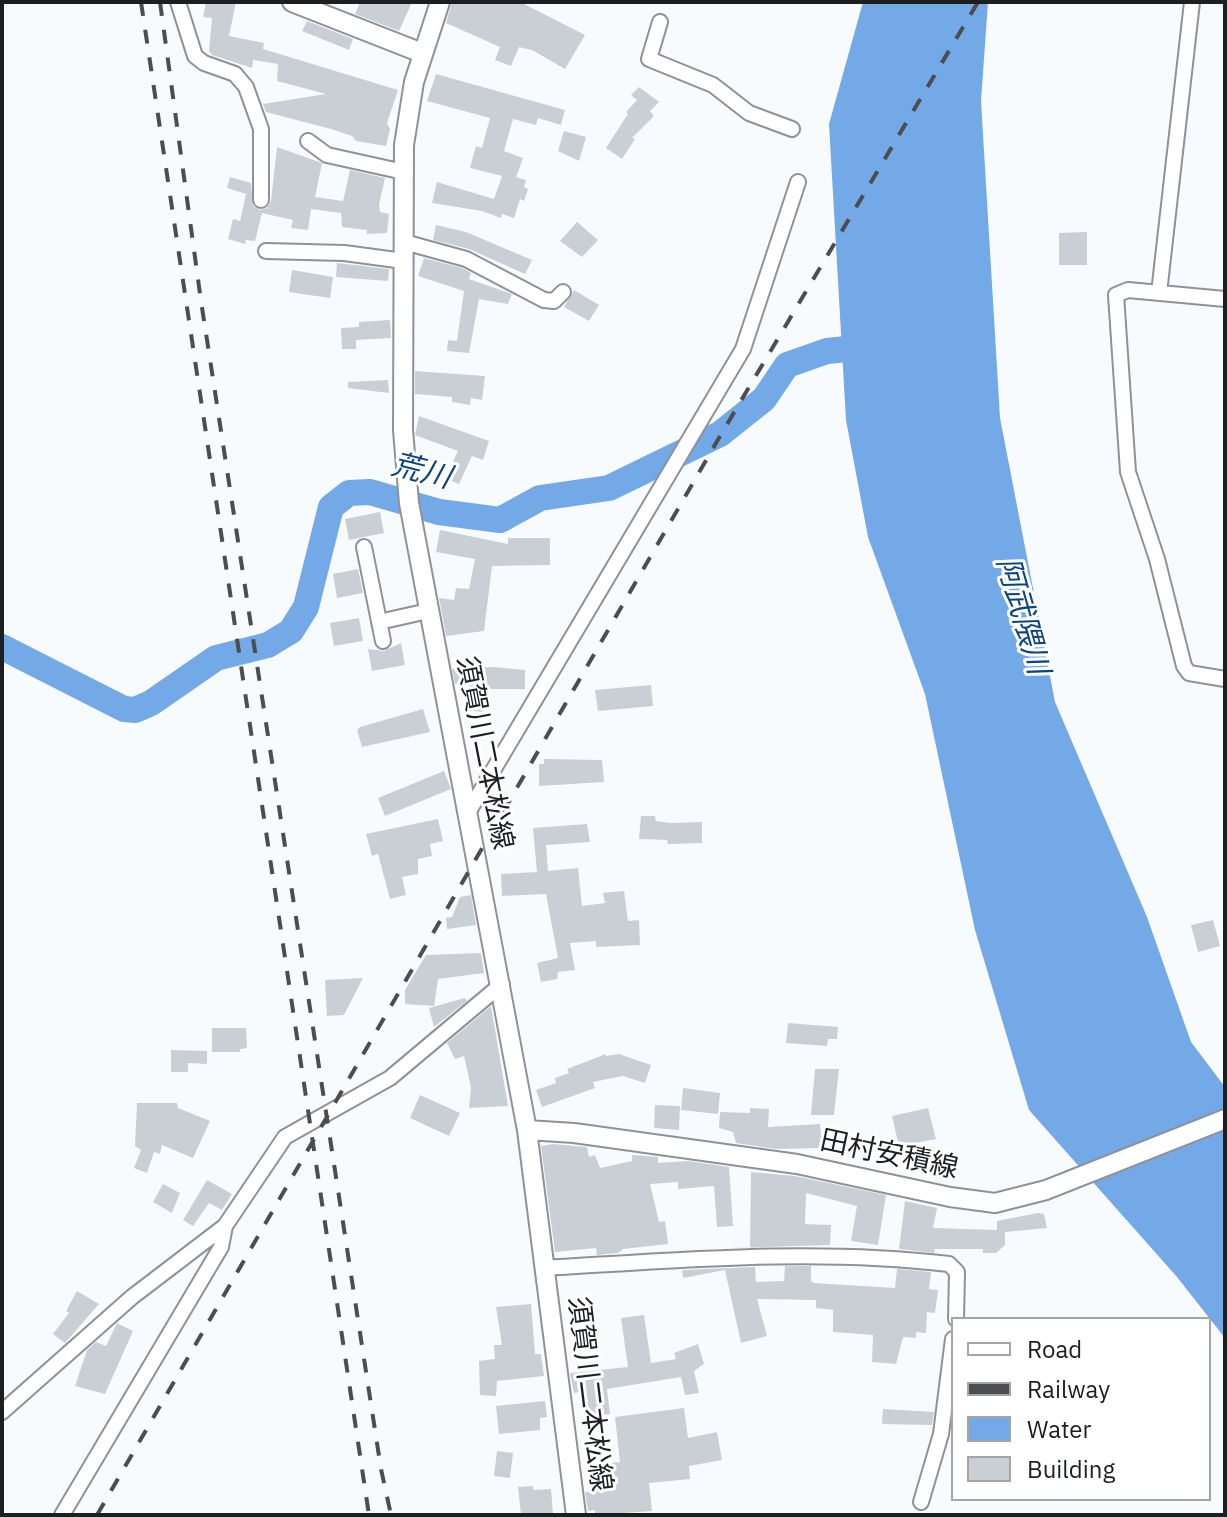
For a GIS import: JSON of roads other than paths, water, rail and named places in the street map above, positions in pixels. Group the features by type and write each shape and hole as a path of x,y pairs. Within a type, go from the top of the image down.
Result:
{"main road":[{"path":"292,2 422,53"},
{"name":"須賀川二本松線","path":"440,2 422,53 406,120 403,430 409,503 466,816 502,984 527,1130 576,1515"},
{"name":"田村安積線","path":"527,1130 574,1133 797,1164 977,1202 1009,1201 1071,1181 1225,1119"}],"street":[{"path":"178,2 195,56 204,63 235,74 246,87 261,129 261,200"},
{"path":"1159,293 1192,2"},
{"path":"660,22 649,59 713,85 749,113 792,129"},
{"path":"308,141 327,155 404,172"},
{"path":"466,816 743,349 798,182"},
{"path":"266,251 404,251 466,259 544,300 554,301 563,292"},
{"path":"1225,299 1128,290 1116,295 1128,472 1157,559 1184,666 1189,673 1225,679"},
{"path":"364,547 383,641"},
{"path":"379,622 428,611"},
{"path":"2,1412 132,1297 225,1226 285,1137 310,1120 383,1083 502,984"},
{"path":"62,1515 221,1247 225,1226"},
{"path":"544,1268 723,1255 848,1256 949,1264 957,1272 956,1317"},
{"path":"921,1502 941,1434 951,1355"}],"water":[{"name":"阿武隈川","path":"863,2 988,2 981,101 1000,418 1055,702 1147,917 1191,1042 1225,1087 1225,1338 1177,1277 1029,1110 975,930 925,694 868,537 846,420 829,124"}],"waterway":[{"name":"荒川","path":"2,647 124,709 135,710 151,703 216,658 268,645 291,631 306,607 331,507 349,493 370,492 439,512 500,520 540,498 609,488 720,434 764,399 787,365 827,351 876,346"}],"railway":[{"path":"141,2 369,1515"},
{"path":"160,2 201,301 381,1469 391,1515"},
{"path":"97,1515 723,431 978,2"}]}
